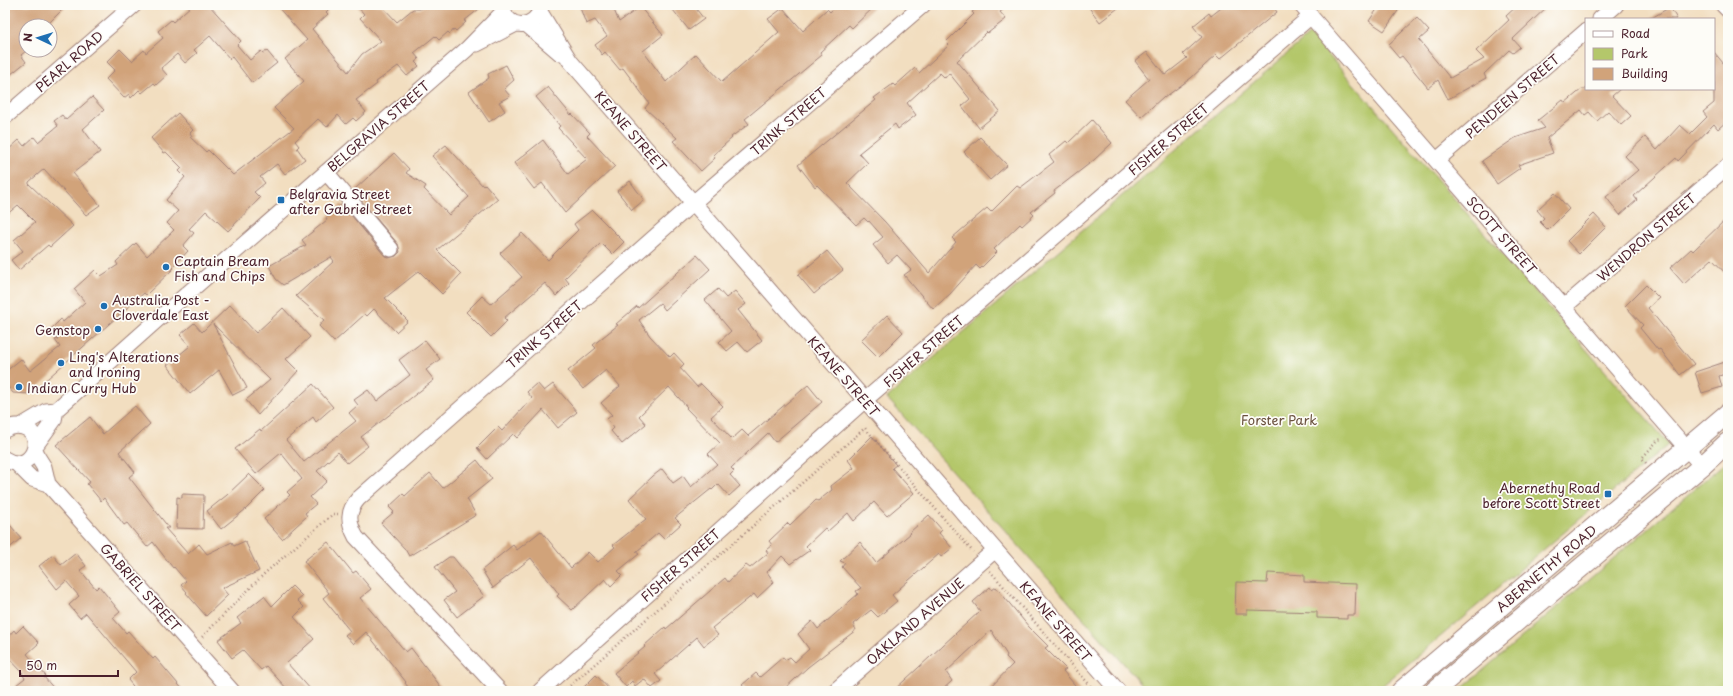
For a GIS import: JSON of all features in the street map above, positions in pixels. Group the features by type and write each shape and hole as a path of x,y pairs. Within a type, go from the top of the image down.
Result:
{"main road":[{"name":"ABERNETHY ROAD","path":"1401,691 1728,413"},
{"name":"ABERNETHY ROAD","path":"1434,691 1702,466 1728,442"}],"street":[{"name":"PEARL ROAD","path":"5,116 134,5"},
{"name":"TRINK STREET","path":"348,516 352,506 358,499 693,203 923,5"},
{"name":"SCOTT STREET","path":"1301,5 1688,448 1702,466"},
{"path":"1601,18 1616,5"},
{"path":"1723,5 1728,10"},
{"name":"KEANE STREET","path":"503,8 508,19 521,24 570,61"},
{"name":"BELGRAVIA STREET","path":"11,425 46,411 56,410 467,49 503,8"},
{"name":"KEANE STREET","path":"540,8 570,61 1118,691"},
{"name":"BELGRAVIA STREET","path":"467,49 521,24 534,20 540,8"},
{"name":"FISHER STREET","path":"540,691 865,400 1311,16"},
{"name":"PENDEEN STREET","path":"1437,160 1585,32"},
{"name":"WENDRON STREET","path":"1564,307 1728,166"},
{"path":"326,172 391,249"},
{"name":"BELGRAVIA STREET","path":"9,462 28,460 54,420 56,410"},
{"name":"GABRIEL STREET","path":"11,425 32,433 35,438 35,448 44,467 48,484"},
{"name":"GABRIEL STREET","path":"9,462 32,478 48,484 232,691"},
{"path":"348,516 350,526 356,537 500,691"},
{"name":"OAKLAND AVENUE","path":"835,691 995,550"}],"path":[{"path":"564,691 865,428 1094,691"},
{"path":"1648,466 1642,458 1658,440 1661,440 1672,430"},
{"path":"192,645 264,574 333,514 348,516"}],"green space":[{"name":"Forster Park","path":"1310,34 1669,444 1376,691 1148,691 887,398"},
{"path":"1728,460 1728,691 1459,691"}],"building":[{"path":"5,5 67,5 54,18 18,18 18,58 23,58 26,62 5,79"},
{"path":"192,5 209,5 241,41 237,45 250,60 261,51 263,53 267,51 277,63 252,83 232,57 230,59 210,36 194,50 197,53 185,63 177,54 161,68 167,75 156,85 154,83 142,93 139,90 131,98 129,94 124,98 106,79 115,70 107,62 120,49 132,61 144,50 146,53 163,38 158,31 171,20 173,22"},
{"path":"276,5 333,5 326,12 328,14 312,29 348,72 362,54 381,41 360,18 364,14 356,5 381,5 397,22 413,9 420,9 425,5 484,5 464,21 466,22 456,31 454,29 450,34 448,32 439,40 435,36 414,53 419,59 415,62 419,66 407,76 398,66 376,82 377,84 356,100 366,112 356,121 353,118 346,124 338,115 327,127 318,119 295,141 299,146 297,148 305,159 285,174 277,164 260,177 265,183 254,192 260,198 228,231 206,211 189,229 194,233 183,246 188,251 173,267 174,268 146,295 144,293 30,394 13,393 5,383 5,372 21,359 30,371 60,347 55,340 58,339 50,330 61,319 63,322 85,302 74,289 95,270 101,276 118,265 116,262 136,243 147,256 174,230 167,223 178,211 166,200 185,177 179,171 182,168 166,152 164,153 151,138 178,113 193,130 190,133 192,136 190,137 206,152 208,150 233,175 294,128 274,108 304,81 285,59 307,40"},
{"path":"579,5 612,5 619,22 640,7 663,35 643,51 666,82 696,54 722,82 779,32 768,19 783,8 803,31 827,9 830,12 837,5 876,5 852,28 849,25 820,52 822,55 745,119 749,124 731,137 732,138 713,155 715,158 701,171 673,141 677,138 645,108 649,103 623,68 620,70 605,52 602,55 595,45 607,36 595,20 586,24"},
{"path":"669,5 693,5 704,19 689,30"},
{"path":"981,5 1009,5 1000,12 1006,19 988,33 987,32 957,61 1000,111 979,128 962,106 970,99 949,73 945,78 940,73 907,103 916,115 898,129 895,124 859,153 868,163 847,183 885,222 929,273 956,242 952,238 987,208 991,212 1017,186 1020,188 1054,162 1049,155 1066,141 1068,143 1092,120 1112,143 1094,160 1054,191 1055,193 1031,212 1034,215 1022,226 1020,224 994,249 997,252 980,269 976,265 950,294 933,309 904,275 911,270 897,255 888,263 873,245 883,237 869,221 868,222 864,218 856,225 817,185 815,187 798,165 876,100 874,98 893,84 895,86 915,68 919,73 949,45 946,42 974,14 972,12"},
{"path":"1087,5 1122,5 1100,22"},
{"path":"1225,5 1272,5 1277,12 1220,59 1216,55 1191,78 1164,98 1163,97 1141,117 1125,100 1149,79 1135,61 1147,52 1165,75 1187,58 1183,54 1202,37 1193,26 1209,13 1211,16"},
{"path":"1380,5 1402,5 1384,31 1369,21"},
{"path":"1518,5 1549,5 1513,39 1520,47 1513,53 1509,50 1484,74 1486,78 1448,99 1438,80 1428,88 1402,56 1399,58 1388,45 1417,18 1429,31 1419,40 1450,78 1484,59 1476,51 1509,20 1506,16"},
{"path":"1670,7 1676,18 1652,18"},
{"path":"1715,53 1728,69 1728,120 1718,129 1714,124 1678,161 1676,158 1634,196 1637,200 1620,215 1606,197 1638,170 1625,156 1645,137 1657,150 1680,125 1690,134 1707,117 1703,112 1714,103"},
{"path":"506,65 514,80 504,89 510,96 499,102 505,111 489,122 469,92 489,78 488,74"},
{"path":"548,87 571,115 572,114 590,133 587,136 615,166 565,213 542,183 534,189 514,163 543,140 568,174 587,159 558,128 560,126 536,97"},
{"path":"1582,89 1619,90 1612,96 1631,116 1621,125 1608,111 1597,121 1589,112 1585,115 1581,110 1547,138 1553,153 1518,165 1520,168 1497,184 1482,161 1515,138 1545,128 1538,120 1563,100 1565,103"},
{"path":"92,97 104,110 83,129 100,152 73,173 100,205 86,215 44,169 29,182 29,184 73,226 50,247 48,245 19,270 11,260 23,251 14,240 35,222 18,205 5,216 5,153 19,140 24,146 34,137 38,142 58,126 54,121 62,115 66,120"},
{"path":"980,137 1007,165 990,180 964,152"},
{"path":"446,145 483,186 485,184 498,199 437,250 461,274 442,294 419,271 385,298 408,321 396,332 374,309 367,316 365,314 334,342 319,326 324,320 296,296 334,261 331,257 283,285 276,279 269,266 306,245 302,240 327,220 326,218 342,204 384,255 388,258 396,256 400,252 398,244 355,193 357,191 355,189 394,153 409,169 406,173 426,186 424,189 449,215 469,197 432,156"},
{"path":"630,181 644,200 632,210 617,191"},
{"path":"1555,193 1569,209 1548,230 1540,222 1544,218 1537,210"},
{"path":"592,210 624,242 612,254 601,243 565,278 569,283 556,296 545,283 504,318 507,321 491,337 466,312 482,296 491,304 522,277 500,253 522,233 548,260 578,230 574,224"},
{"path":"1594,214 1606,227 1579,254 1567,241"},
{"path":"1728,217 1728,276 1712,259 1684,284 1670,268 1691,249 1693,251"},
{"path":"827,251 843,270 814,294 798,275"},
{"path":"697,255 710,269 665,310 660,303 639,320 650,336 670,357 674,353 684,364 680,368 697,387 701,384 723,406 711,417 732,439 742,430 748,436 808,385 822,402 775,442 768,433 731,468 734,471 730,475 740,486 729,496 718,484 712,490 711,489 675,518 681,524 664,539 658,533 636,552 639,554 618,571 622,575 611,586 605,579 572,610 557,596 559,594 531,558 493,588 482,570 513,545 517,550 541,531 571,568 588,552 598,562 615,547 613,545 646,519 629,499 653,476 662,469 673,483 683,476 691,487 717,464 708,454 720,443 686,408 687,407 669,387 639,416 646,424 622,444 611,431 614,428 607,419 612,415 601,403 620,386 606,370 583,389 568,371 596,348 593,345 618,325 616,324 637,306 638,308"},
{"path":"1646,285 1659,298 1648,308 1694,364 1680,375 1660,349 1658,350 1640,328 1643,325 1625,306"},
{"path":"718,289 726,298 735,291 746,304 738,310 762,340 747,352 738,342 727,351 719,342 731,331 705,300"},
{"path":"230,305 256,333 283,308 310,337 286,359 298,371 258,415 246,400 270,380 213,324 247,388 233,395 219,370 190,394 167,365 190,346 180,335 194,323 202,332"},
{"path":"887,315 903,332 878,357 861,340"},
{"path":"425,340 440,359 426,370 434,380 361,437 368,446 347,463 338,452 317,471 327,481 310,497 316,504 305,513 307,516 282,539 264,519 290,495 287,492 302,479 281,453 256,474 235,449 260,429 261,431 313,384 333,407 316,422 313,417 286,440 304,462 356,421 349,413 358,405 354,400 368,390 377,401 410,375 399,360"},
{"path":"1728,361 1728,373 1719,376 1722,387 1702,393 1695,372"},
{"path":"537,383 544,391 553,384 577,412 558,428 543,410 517,438 513,434 487,459 477,448 498,427 502,431 532,398 527,392"},
{"path":"135,406 150,424 119,452 135,472 129,477 169,528 165,528 188,554 199,544 207,554 232,542 234,546 245,541 259,571 222,588 228,595 206,616 181,585 186,581 174,567 173,568 153,542 147,547 127,523 124,525 104,498 101,501 87,484 90,482 56,445 90,417 103,434"},
{"path":"872,436 896,465 892,468 914,493 887,516 874,502 854,521 848,513 828,531 825,528 806,546 810,550 790,564 782,556 767,572 774,582 757,598 754,594 712,628 718,635 704,646 697,637 655,674 661,681 652,688 644,679 635,686 632,681 626,687 614,673 645,647 644,646 665,627 666,629 725,578 728,582 746,565 750,568 768,553 766,550 772,545 769,541 788,523 790,525 816,500 818,501 832,490 831,486 854,468 848,460"},
{"path":"477,460 492,479 467,499 476,515 409,556 405,549 381,523 394,512 389,507 403,494 405,496 430,473 443,488"},
{"path":"249,474 265,490 246,509 221,529 207,511 227,495"},
{"path":"182,494 204,495 203,529 176,528 177,497 182,498"},
{"path":"929,515 942,530 939,533 952,548 941,557 939,554 892,595 897,601 878,617 871,610 853,624 856,630 808,667 782,691 747,691 742,685 756,673 760,677 783,657 785,660 790,657 795,662 809,649 798,634 812,621 818,629 858,594 856,591 861,588 842,567 845,563 840,561 860,542 876,563 911,533 910,532"},
{"path":"5,519 21,538 5,552"},
{"path":"328,542 353,573 356,571 371,589 360,598 406,652 411,648 444,691 411,691 405,683 406,682 366,632 353,644 345,635 350,631 323,598 329,593 304,561"},
{"path":"76,553 86,566 80,570 96,589 99,586 120,612 113,618 126,633 128,631 153,659 155,657 184,691 137,691 128,680 136,672 86,613 80,618 69,605 79,596 66,581 57,589 39,566 53,555 61,565"},
{"path":"449,557 453,557 484,596 457,617 444,600 455,592 435,567"},
{"path":"1268,573 1304,575 1304,582 1356,584 1355,615 1347,615 1347,619 1317,618 1317,612 1247,610 1247,614 1235,614 1236,582 1267,583"},
{"path":"292,586 302,596 297,600 304,607 294,617 314,639 287,663 312,691 289,691 266,666 261,670 243,650 232,658 218,640 241,623 237,618 264,596 272,606"},
{"path":"990,587 992,590 996,587 1029,627 1048,646 1045,648 1066,669 1063,671 1080,691 987,691 1013,664 1006,657 1007,655 991,630 946,672 952,681 941,691 893,691 980,611 973,602"},
{"path":"23,626 39,643 27,654 46,676 44,677 56,691 21,691 16,685 25,678 22,674 23,673 5,654 5,640 14,630 16,633"},
{"path":"596,675 611,691 580,691"}],"place":[{"name":"Belgravia Street after Gabriel Street","path":"281,200"},
{"name":"Captain Bream Fish and Chips","path":"166,267"},
{"name":"Australia Post - Cloverdale East","path":"104,306"},
{"name":"Gemstop","path":"98,329"},
{"name":"Ling's Alterations and Ironing","path":"61,363"},
{"name":"Indian Curry Hub","path":"19,387"},
{"name":"Abernethy Road before Scott Street","path":"1608,494"}]}
